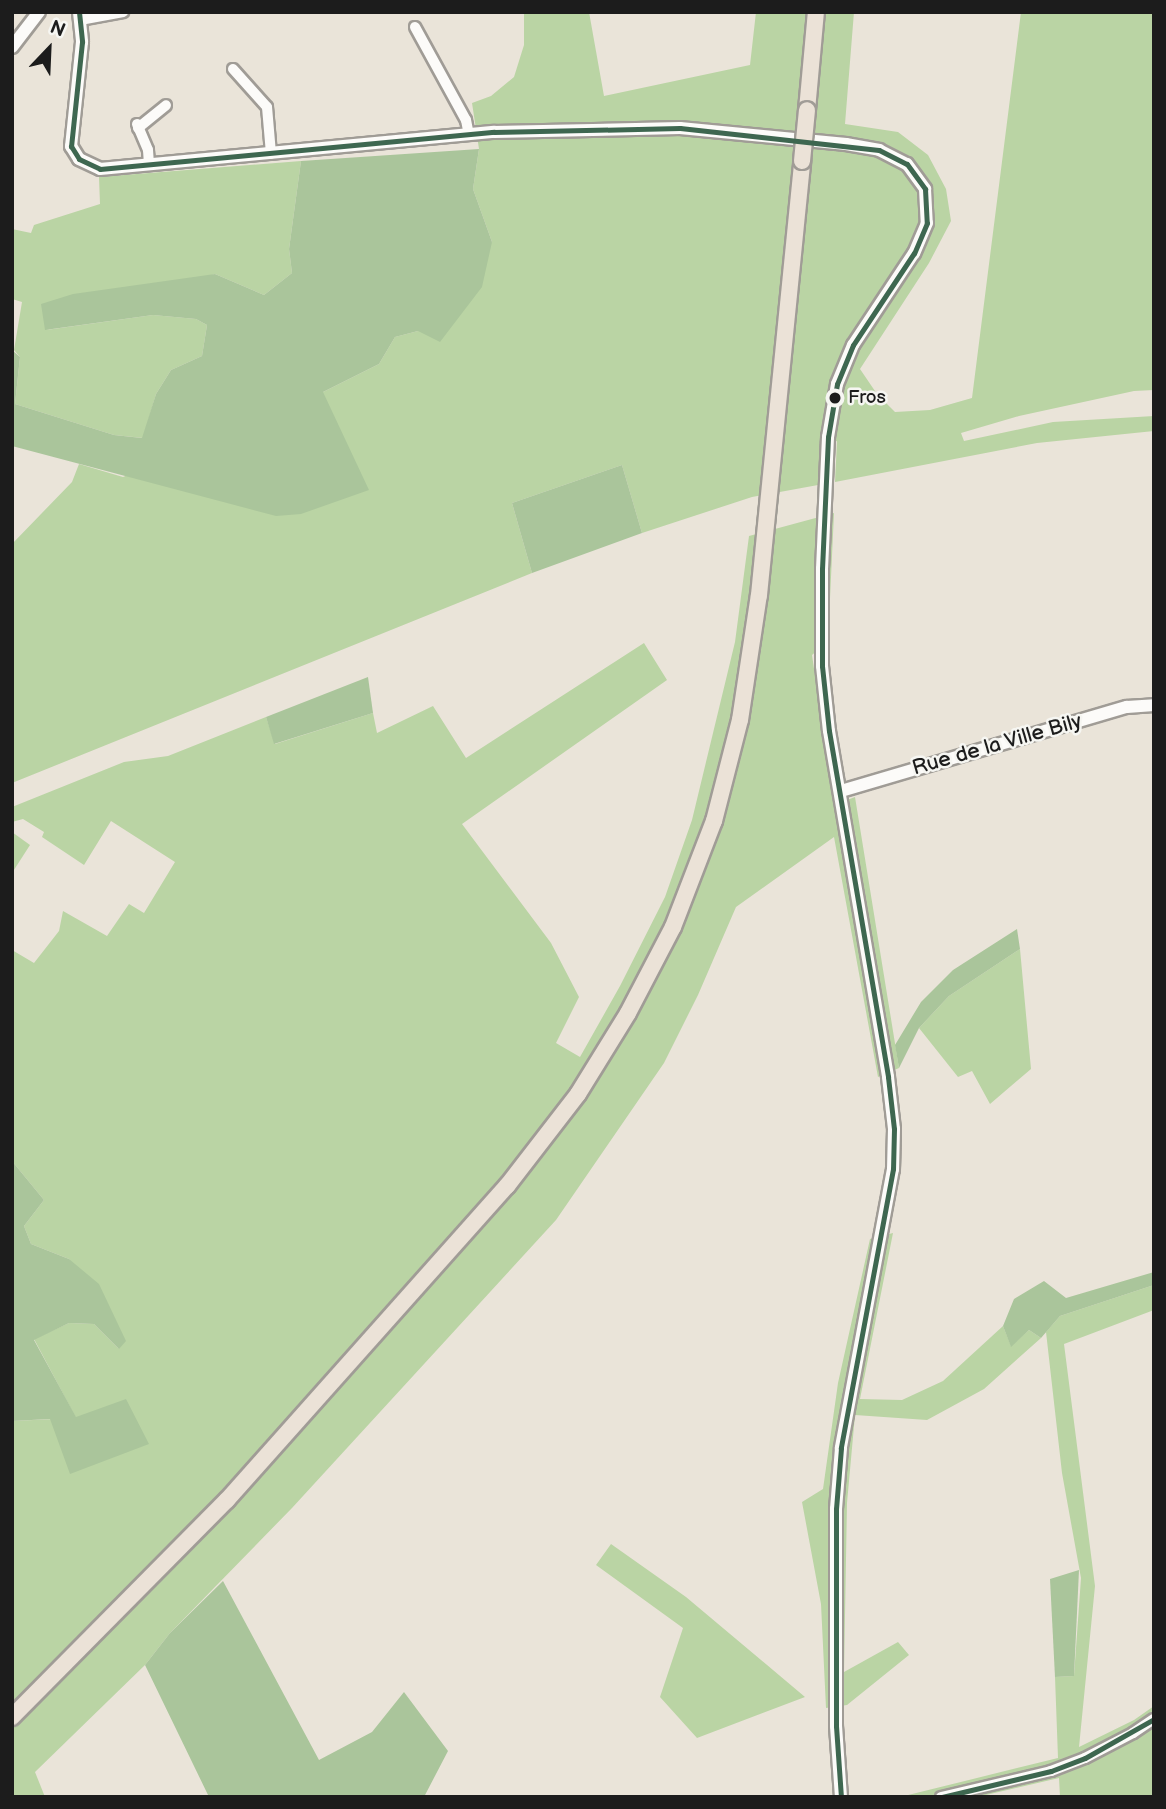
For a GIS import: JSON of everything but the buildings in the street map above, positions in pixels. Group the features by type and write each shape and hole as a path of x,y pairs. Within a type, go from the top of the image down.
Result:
{"highway":[{"path":"12,1717 227,1500 507,1186 578,1094 628,1013 673,928 714,821 740,720 765,534 816,12"}],"street":[{"path":"12,47 39,12"},
{"path":"123,12 80,16 82,43 71,146 79,159 100,169 494,132 694,129 846,144 879,150 907,164 925,189 927,223 914,253 853,345 837,384 828,447 822,569 822,666 828,732 841,791 888,1077 894,1129 893,1169 841,1448 836,1509 836,1726 841,1797"},
{"path":"415,27 466,120 469,135"},
{"path":"233,69 267,107 271,154"},
{"path":"149,165 148,150 137,126 166,105"},
{"name":"Rue de la Ville Bily","path":"841,791 1127,707 1154,705"},
{"path":"941,1797 1051,1771 1109,1746 1154,1719"}],"green space":[{"path":"524,12 589,12 604,96 750,65 756,12 854,12 845,124 898,132 928,155 946,189 951,221 929,263 860,369 877,394 895,412 930,410 972,398 1021,12 1154,12 1154,390 1134,391 1019,416 961,433 964,441 1053,422 1154,416 1154,431 1037,443 835,482 837,441 820,448 818,485 752,497 642,533 622,465 512,503 532,573 12,783 12,544 72,482 79,464 123,477 323,392 379,364 395,337 418,331 492,242 473,189 479,149 472,103 491,96 514,77 524,45"},
{"path":"479,149 473,189 492,242 482,287 440,342 418,331 395,337 379,364 323,392 369,490 301,514 276,516 12,446 12,350 20,357 15,404 114,435 142,438 156,394 171,370 202,356 207,325 196,319 153,315 45,330 41,304 73,294 215,274 264,295 292,273 289,249 301,161"},
{"path":"301,161 289,249 292,273 264,295 215,274 46,330 153,315 196,319 207,325 202,356 171,370 156,394 143,438 114,435 15,404 20,357 14,350 22,302 12,299 12,229 31,233 34,225 100,204 99,177"},
{"path":"622,465 642,533 532,573 512,503"},
{"path":"834,513 828,641 812,655 834,805 855,797 899,1068 878,1077 834,837 736,907 698,995 664,1063 556,1220 292,1508 170,1633 145,1665 35,1772 45,1797 12,1797 12,1421 76,1418 34,1339 69,1323 94,1324 119,1349 69,1259 31,1244 24,1226 44,1200 12,1161 12,950 34,963 59,931 63,911 107,936 129,904 144,913 175,862 111,821 84,865 42,837 44,832 23,819 12,822 12,807 124,762 168,756 266,717 275,744 373,713 377,733 433,706 466,758 644,643 667,680 462,824 551,943 579,997 556,1043 580,1057 665,897 692,820 735,642 749,536"},
{"path":"368,677 373,713 274,744 266,717"},
{"path":"12,832 30,845 12,873"},
{"path":"1017,929 1020,949 949,996 919,1028 899,1068 895,1045 921,1002 953,970"},
{"path":"1020,949 1031,1069 990,1104 972,1071 958,1077 919,1028 949,996"},
{"path":"12,1161 44,1200 24,1226 31,1244 69,1259 99,1284 126,1341 119,1349 94,1324 69,1323 34,1340 76,1417 126,1399 149,1444 70,1474 50,1419 12,1421"},
{"path":"893,1233 860,1399 902,1400 943,1381 1003,1326 1011,1346 1029,1330 1041,1338 984,1389 927,1420 855,1415 847,1503 844,1672 898,1642 909,1655 847,1705 826,1708 821,1604 802,1502 823,1489 838,1383 870,1239"},
{"path":"1154,1272 1154,1285 1060,1316 1041,1338 1029,1330 1011,1347 1003,1326 1014,1299 1044,1281 1066,1298"},
{"path":"1154,1285 1154,1310 1064,1344 1095,1586 1079,1747 1134,1720 1154,1706 1154,1797 1060,1797 1059,1778 977,1797 900,1797 1058,1758 1055,1677 1074,1676 1081,1578 1062,1473 1046,1332 1060,1316"},
{"path":"611,1544 686,1597 805,1697 697,1738 660,1697 683,1628 596,1565"},
{"path":"1079,1570 1074,1676 1055,1677 1050,1579"},
{"path":"223,1581 319,1760 372,1732 404,1692 448,1751 424,1797 209,1797 145,1665 170,1633"}],"transit line":[{"path":"79,12 82,42 71,146 79,159 100,169 494,132 680,128 879,150 907,164 925,189 927,223 914,253 853,345 837,384 828,437 822,569 822,666 829,731 888,1077 894,1129 893,1169 841,1448 836,1509 836,1726 841,1797"},
{"path":"942,1797 1051,1771 1085,1758 1154,1719"}],"place":[{"name":"Fros","path":"835,398"}]}
